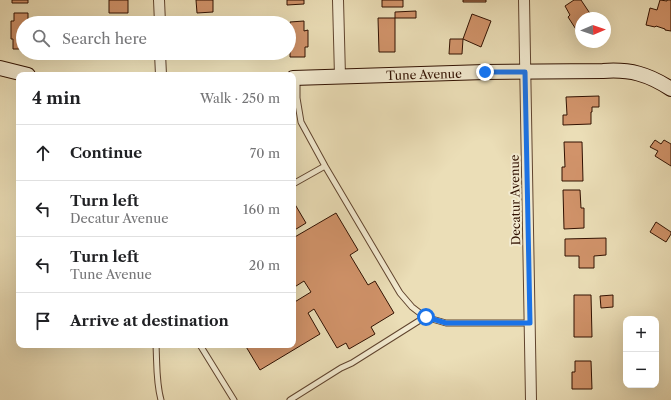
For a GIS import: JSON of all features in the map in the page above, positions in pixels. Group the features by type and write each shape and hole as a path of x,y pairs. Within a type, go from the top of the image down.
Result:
{"street":[{"path":"159,0 160,16"},
{"path":"338,0 340,76"},
{"name":"Decatur Avenue","path":"524,0 531,400"},
{"path":"160,60 161,72"},
{"path":"0,68 16,72"},
{"name":"Tune Avenue","path":"296,78 485,72 616,70 630,71 655,80 671,88"}],"lane":[{"path":"296,88 301,122 325,166 400,293 412,307 426,317 446,323 530,323"},
{"path":"296,182 325,166"},
{"path":"290,400 426,317"},
{"path":"156,348 158,392 161,400"},
{"path":"202,348 234,400"}],"building":[{"path":"12,0 28,0 28,3 12,3"},
{"path":"109,0 128,0 128,13 109,13"},
{"path":"196,0 213,0 213,12 197,13"},
{"path":"287,0 304,0 304,4 287,5"},
{"path":"382,0 403,0 403,7 382,7"},
{"path":"463,0 486,0 486,2 463,2"},
{"path":"574,0 581,0 589,12 575,12 575,28 568,17 570,15 565,6"},
{"path":"660,0 671,0 671,31 656,26 646,25 650,8 657,10"},
{"path":"416,11 416,18 395,18 395,12"},
{"path":"14,13 28,13 28,16 16,16 16,49 13,49 13,39 11,39 11,21 14,21"},
{"path":"472,14 491,21 481,47 463,39"},
{"path":"378,18 395,18 395,52 379,52"},
{"path":"304,21 304,31 308,30 308,47 305,47 305,57 296,57 296,22"},
{"path":"450,39 463,39 462,54 449,54"},
{"path":"599,96 599,107 592,107 591,124 563,125 563,115 567,115 566,97"},
{"path":"655,140 661,144 664,140 671,144 671,166 655,156 658,151 650,147"},
{"path":"564,142 582,142 583,181 562,181 562,167 565,167"},
{"path":"563,190 580,190 581,208 584,208 584,228 564,229"},
{"path":"296,206 306,223 296,229"},
{"path":"336,213 358,250 350,255 368,285 375,281 394,313 371,327 375,334 349,349 346,343 337,348 314,309 308,313 320,334 260,370 247,348 296,348 296,301 311,292 304,281 296,286 296,236"},
{"path":"656,222 671,232 666,242 650,232"},
{"path":"606,238 606,255 594,256 594,268 579,268 579,256 565,256 565,239"},
{"path":"574,295 591,295 592,337 574,337"},
{"path":"613,295 613,307 601,308 600,296"},
{"path":"575,361 591,361 592,389 572,389 572,372 575,372"}],"route":[{"path":"426,317 446,323 530,323 525,72 485,72"}]}
